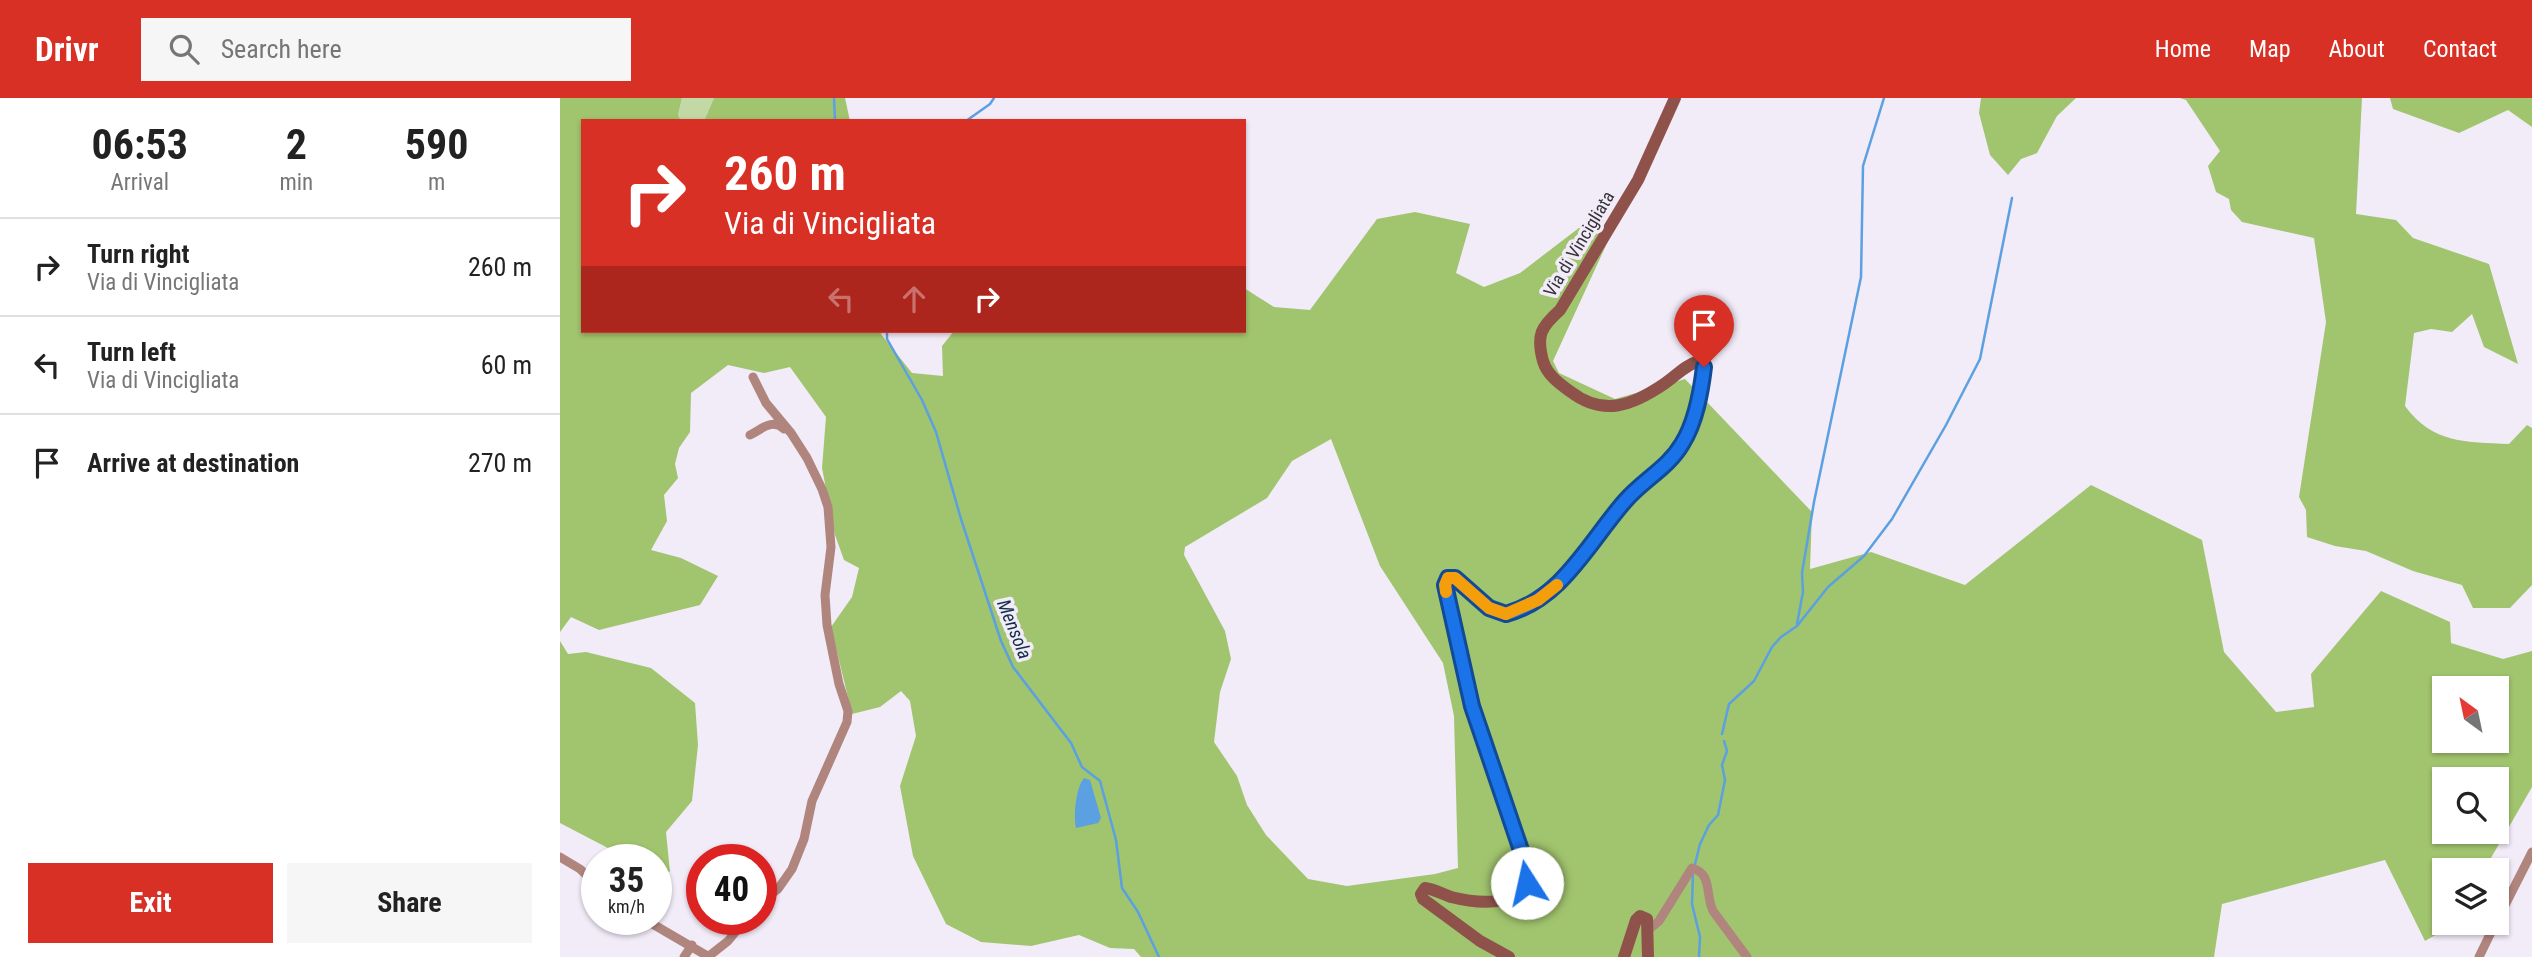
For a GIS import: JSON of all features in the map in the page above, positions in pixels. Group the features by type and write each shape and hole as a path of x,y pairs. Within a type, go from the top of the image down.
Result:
{"street":[{"name":"Via di Vincigliata","path":"1508,957 1480,941 1423,899 1421,894 1422,890 1429,888 1448,896 1489,902 1519,894 1525,888 1528,876 1472,706 1445,585 1448,578 1455,578 1489,608 1506,614 1538,600 1554,588 1577,563 1626,499 1666,465 1692,425 1703,377 1704,367 1699,361 1691,363 1665,384 1634,402 1606,408 1581,400 1556,381 1545,366 1539,346 1543,326 1560,310 1637,180 1675,98"},
{"path":"753,377 766,403 791,433 822,489 828,508 831,547 825,594 827,625 839,684 848,711 847,722 812,801 804,839 792,869 777,890"},
{"path":"750,435 772,424 778,424 791,433"},
{"path":"2509,898 2532,852"},
{"path":"560,857 581,870"},
{"path":"1647,932 1659,921 1695,869 1706,877 1709,903 1713,911 1747,957"},
{"path":"1624,957 1636,920 1640,916 1647,919 1648,957"},
{"path":"672,934 709,957 733,935"},
{"path":"2479,957 2490,935"},
{"path":"684,957 692,945"}],"green space":[{"path":"560,98 682,98 678,115 680,119 581,119 581,333 881,333 912,373 943,376 942,346 952,333 1246,333 1246,289 1274,307 1310,310 1377,219 1415,212 1470,224 1456,273 1484,287 1520,273 1588,221 1613,230 1553,361 1559,373 1615,399 1685,379 1812,512 1810,569 1871,552 1965,585 2091,485 2202,540 2224,652 2276,712 2314,707 2311,674 2381,591 2450,622 2451,643 2503,659 2532,651 2532,787 2509,827 2509,767 2432,767 2432,844 2499,844 2491,858 2432,858 2432,935 2436,935 2425,941 2385,860 2222,904 2214,957 1141,957 1134,949 1110,948 1079,935 1031,946 981,942 946,924 913,856 900,786 916,736 910,701 901,691 880,707 852,714 831,627 852,597 859,568 844,560 835,535 822,468 826,417 790,367 764,373 728,365 691,393 690,432 679,448 675,464 678,478 664,495 667,521 651,550 681,558 718,576 700,605 599,630 571,617 560,632","holes":["1331,439 1380,566 1443,663 1454,716 1458,868 1435,874 1347,886 1308,879 1266,835 1247,805 1237,776 1214,742 1220,692 1231,659 1225,631 1184,555 1185,547 1267,498 1292,461"]},
{"path":"682,98 714,98 705,119 680,119 678,115"},
{"path":"714,98 845,98 850,119 705,119"},
{"path":"1981,98 2076,98 2057,116 2037,153 2021,159 2008,175 1990,155 1979,113"},
{"path":"2180,98 2362,98 2356,214 2396,220 2413,238 2489,264 2518,364 2484,347 2472,314 2452,332 2431,329 2414,333 2405,406 2427,428 2465,441 2509,444 2527,425 2532,428 2532,585 2510,608 2473,608 2462,585 2413,571 2366,551 2335,546 2307,537 2306,510 2299,497 2326,322 2314,238 2242,222 2231,210 2229,199 2216,192 2208,166 2220,151 2186,100"},
{"path":"2390,98 2532,98 2532,127 2508,110 2459,133 2393,109"},
{"path":"560,641 568,654 586,652 651,668 695,703 698,745 692,801 666,832 667,844 600,844 560,823"}],"water":[{"path":"1084,778 1090,780 1101,818 1098,823 1076,828 1076,802"}],"waterway":[{"path":"834,98 835,119"},
{"path":"969,119 994,98"},
{"path":"1797,624 1814,502 1861,277 1863,166 1884,98"},
{"path":"1722,734 1729,704 1754,681 1772,647 1781,637 1797,626 1828,587 1864,556 1892,519 1946,425 1980,359 2012,198"},
{"name":"Mensola","path":"887,333 887,339 922,400 936,432 1001,641 1013,667 1071,743 1082,767 1100,781 1116,840 1122,888 1138,912 1159,957"},
{"path":"1694,868 1700,844 1709,825 1718,815 1725,780 1722,765 1727,751 1724,741"},
{"path":"1693,874 1692,904 1700,937 1699,957"}],"slow traffic":[{"path":"1446,592 1448,578 1455,578 1489,608 1506,614 1538,600 1557,585"}],"route":[{"path":"1527,883 1526,865 1472,706 1445,585 1448,578 1455,578 1489,608 1506,614 1538,600 1554,588 1577,563 1626,499 1666,465 1681,445 1692,425 1704,367"}]}
